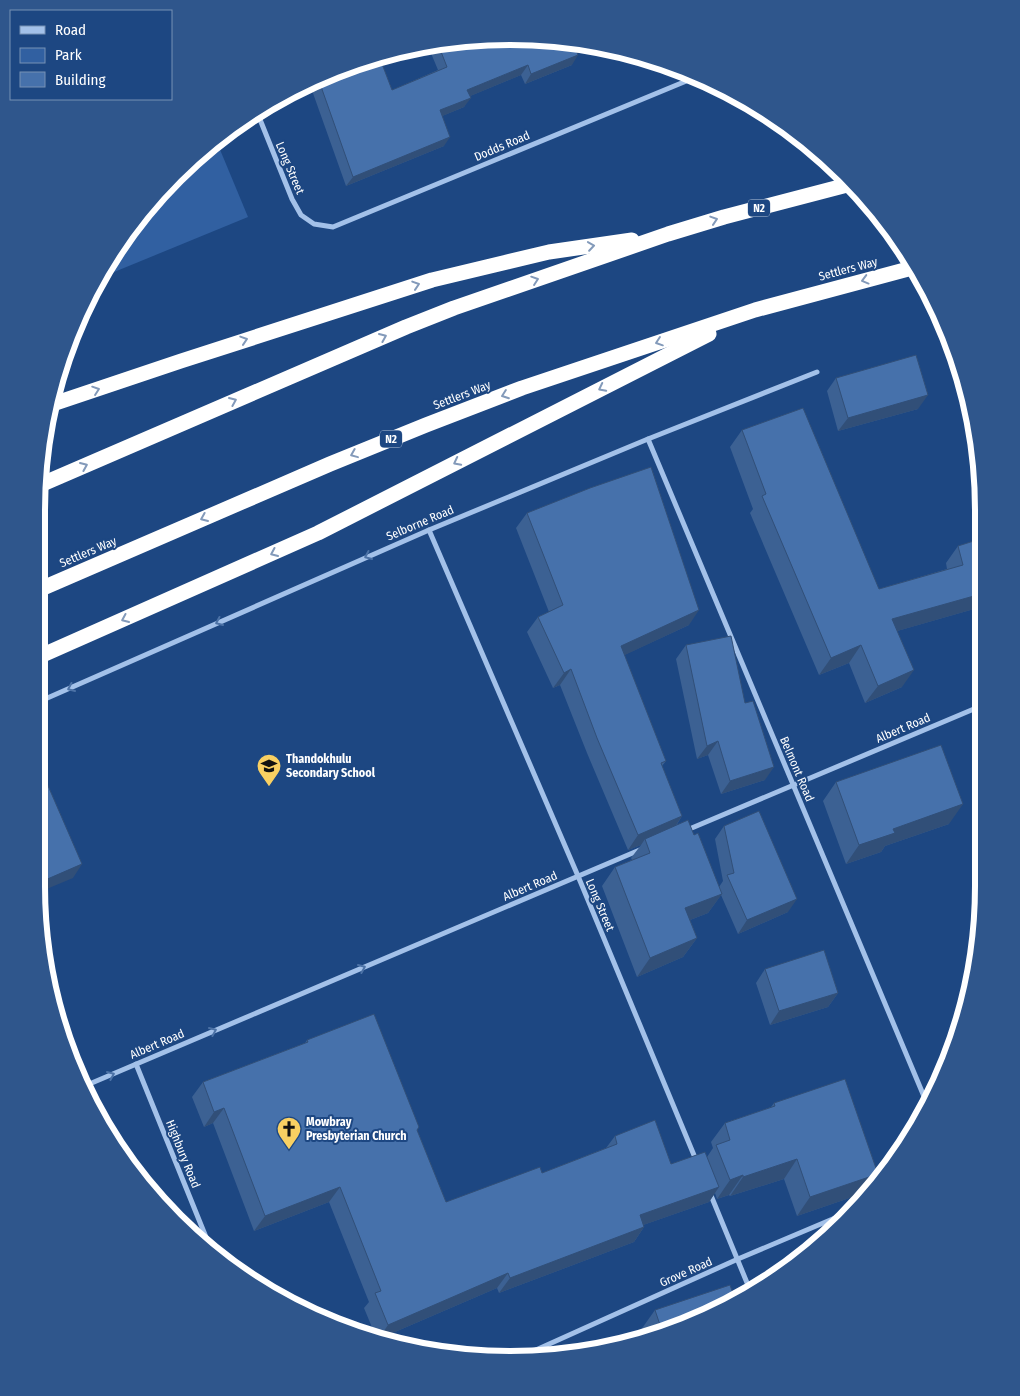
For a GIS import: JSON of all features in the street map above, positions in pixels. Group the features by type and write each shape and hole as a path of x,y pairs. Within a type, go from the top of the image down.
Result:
{"highway":[{"name":"N2","path":"46,482 414,324 463,305 668,234 724,217 844,186"},
{"path":"58,402 432,280 549,252 668,234"},
{"name":"Settlers Way","path":"45,587 330,464 522,388 755,310 908,269"},
{"path":"45,654 318,533 755,310"}],"street":[{"name":"Dodds Road","path":"314,224 332,227 688,80"},
{"name":"Long Street","path":"260,118 292,200 301,215 314,224"},
{"name":"Selborne Road","path":"45,699 428,530 648,439 817,372"},
{"name":"Belmont Road","path":"648,439 924,1097"},
{"name":"Long Street","path":"428,530 578,876 700,1168"},
{"name":"Albert Road","path":"685,831 975,709"},
{"name":"Albert Road","path":"89,1084 649,846"},
{"name":"Highbury Road","path":"136,1064 207,1239"},
{"path":"707,1186 748,1285"},
{"name":"Grove Road","path":"536,1350 836,1218"}],"green space":[{"path":"219,147 248,217 109,274 160,203 203,160"}],"building":[{"path":"480,46 540,46 576,50 578,55 531,74 528,65 467,90 471,98 440,110 450,137 353,177 321,85 382,64 392,90 447,67 441,50"},
{"path":"916,355 928,395 848,418 836,378"},
{"path":"803,408 879,589 963,565 958,546 975,541 975,596 892,619 914,670 878,686 861,645 831,658 762,496 766,494 742,430"},
{"path":"651,467 699,610 621,646 666,761 661,763 682,816 638,835 597,738 571,669 564,673 538,617 563,605 527,513 590,488"},
{"path":"731,636 745,703 753,701 774,767 730,781 718,741 707,746 686,645"},
{"path":"941,745 963,804 893,829 895,833 859,845 836,782"},
{"path":"45,779 82,864 45,880"},
{"path":"759,811 797,899 747,920 727,875 734,873 724,826"},
{"path":"688,820 694,835 698,833 722,894 685,908 697,938 650,958 615,867 650,853 645,839"},
{"path":"824,950 838,993 779,1011 765,969"},
{"path":"374,1014 419,1127 417,1130 446,1202 540,1167 542,1173 617,1144 615,1136 655,1120 671,1164 705,1152 719,1187 640,1215 644,1227 510,1278 508,1273 388,1325 375,1293 381,1291 340,1187 265,1216 224,1108 214,1112 203,1082 308,1042 307,1040"},
{"path":"845,1079 877,1171 874,1175 810,1197 797,1159 730,1180 716,1145 730,1140 725,1123 775,1106 774,1103"},
{"path":"730,1285 733,1294 688,1316 660,1326 655,1310"}],"place":[{"name":"Thandokhulu Secondary School","path":"269,787"},
{"name":"Mowbray Presbyterian Church","path":"289,1150"}]}
